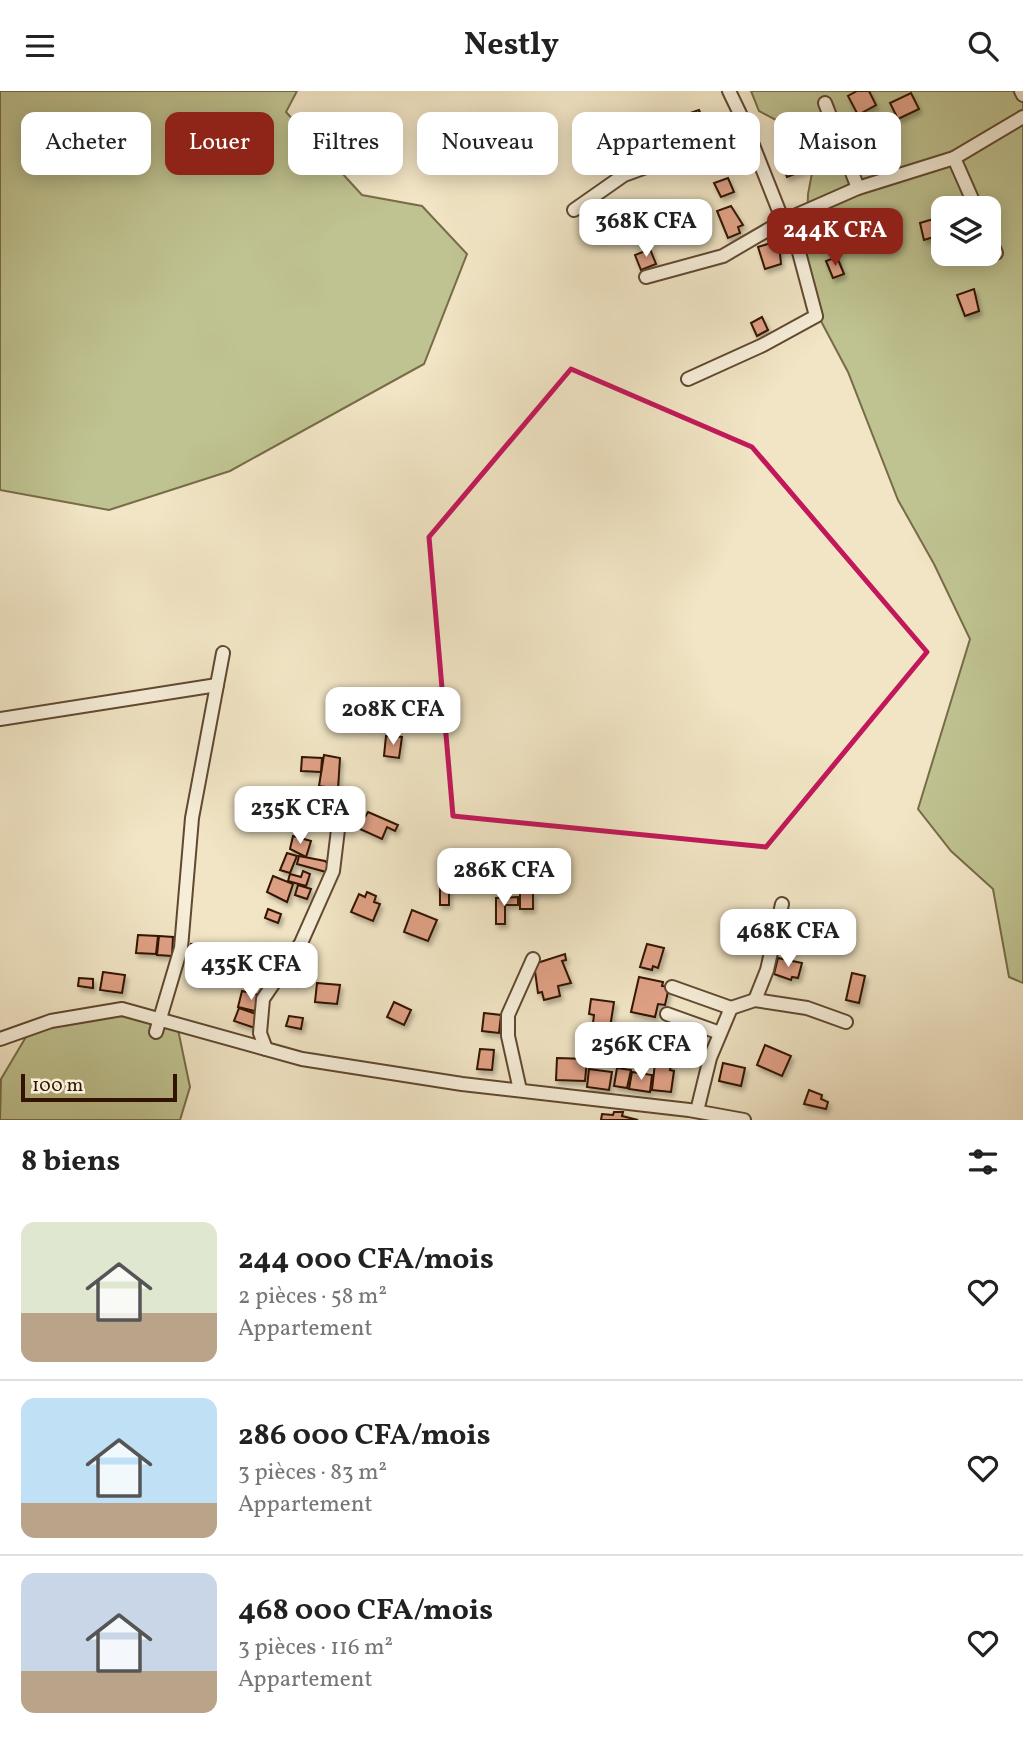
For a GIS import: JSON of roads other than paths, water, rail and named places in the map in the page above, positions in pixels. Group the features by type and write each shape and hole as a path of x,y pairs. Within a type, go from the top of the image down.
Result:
{"street":[{"path":"729,91 739,112"},
{"path":"825,103 858,188"},
{"path":"646,277 723,256 783,222 858,188 954,158 1023,117"},
{"path":"954,158 971,196"},
{"path":"688,379 763,345 816,316 792,226 783,222 760,163"},
{"path":"574,210 624,175"},
{"path":"156,1032 181,948 192,817 223,653"},
{"path":"0,719 217,685"},
{"path":"266,1049 260,1033 263,999 301,943 333,871 340,813"},
{"path":"755,1000 767,970 782,904"},
{"path":"520,1090 508,1036 508,1015 533,959"},
{"path":"672,987 731,1009 755,1000 807,1007 846,1022"},
{"path":"0,1039 51,1021 99,1010 122,1009 162,1017 302,1059 744,1120"},
{"path":"691,1114 710,1058 731,1009"},
{"path":"667,1014 720,1033"}]}
